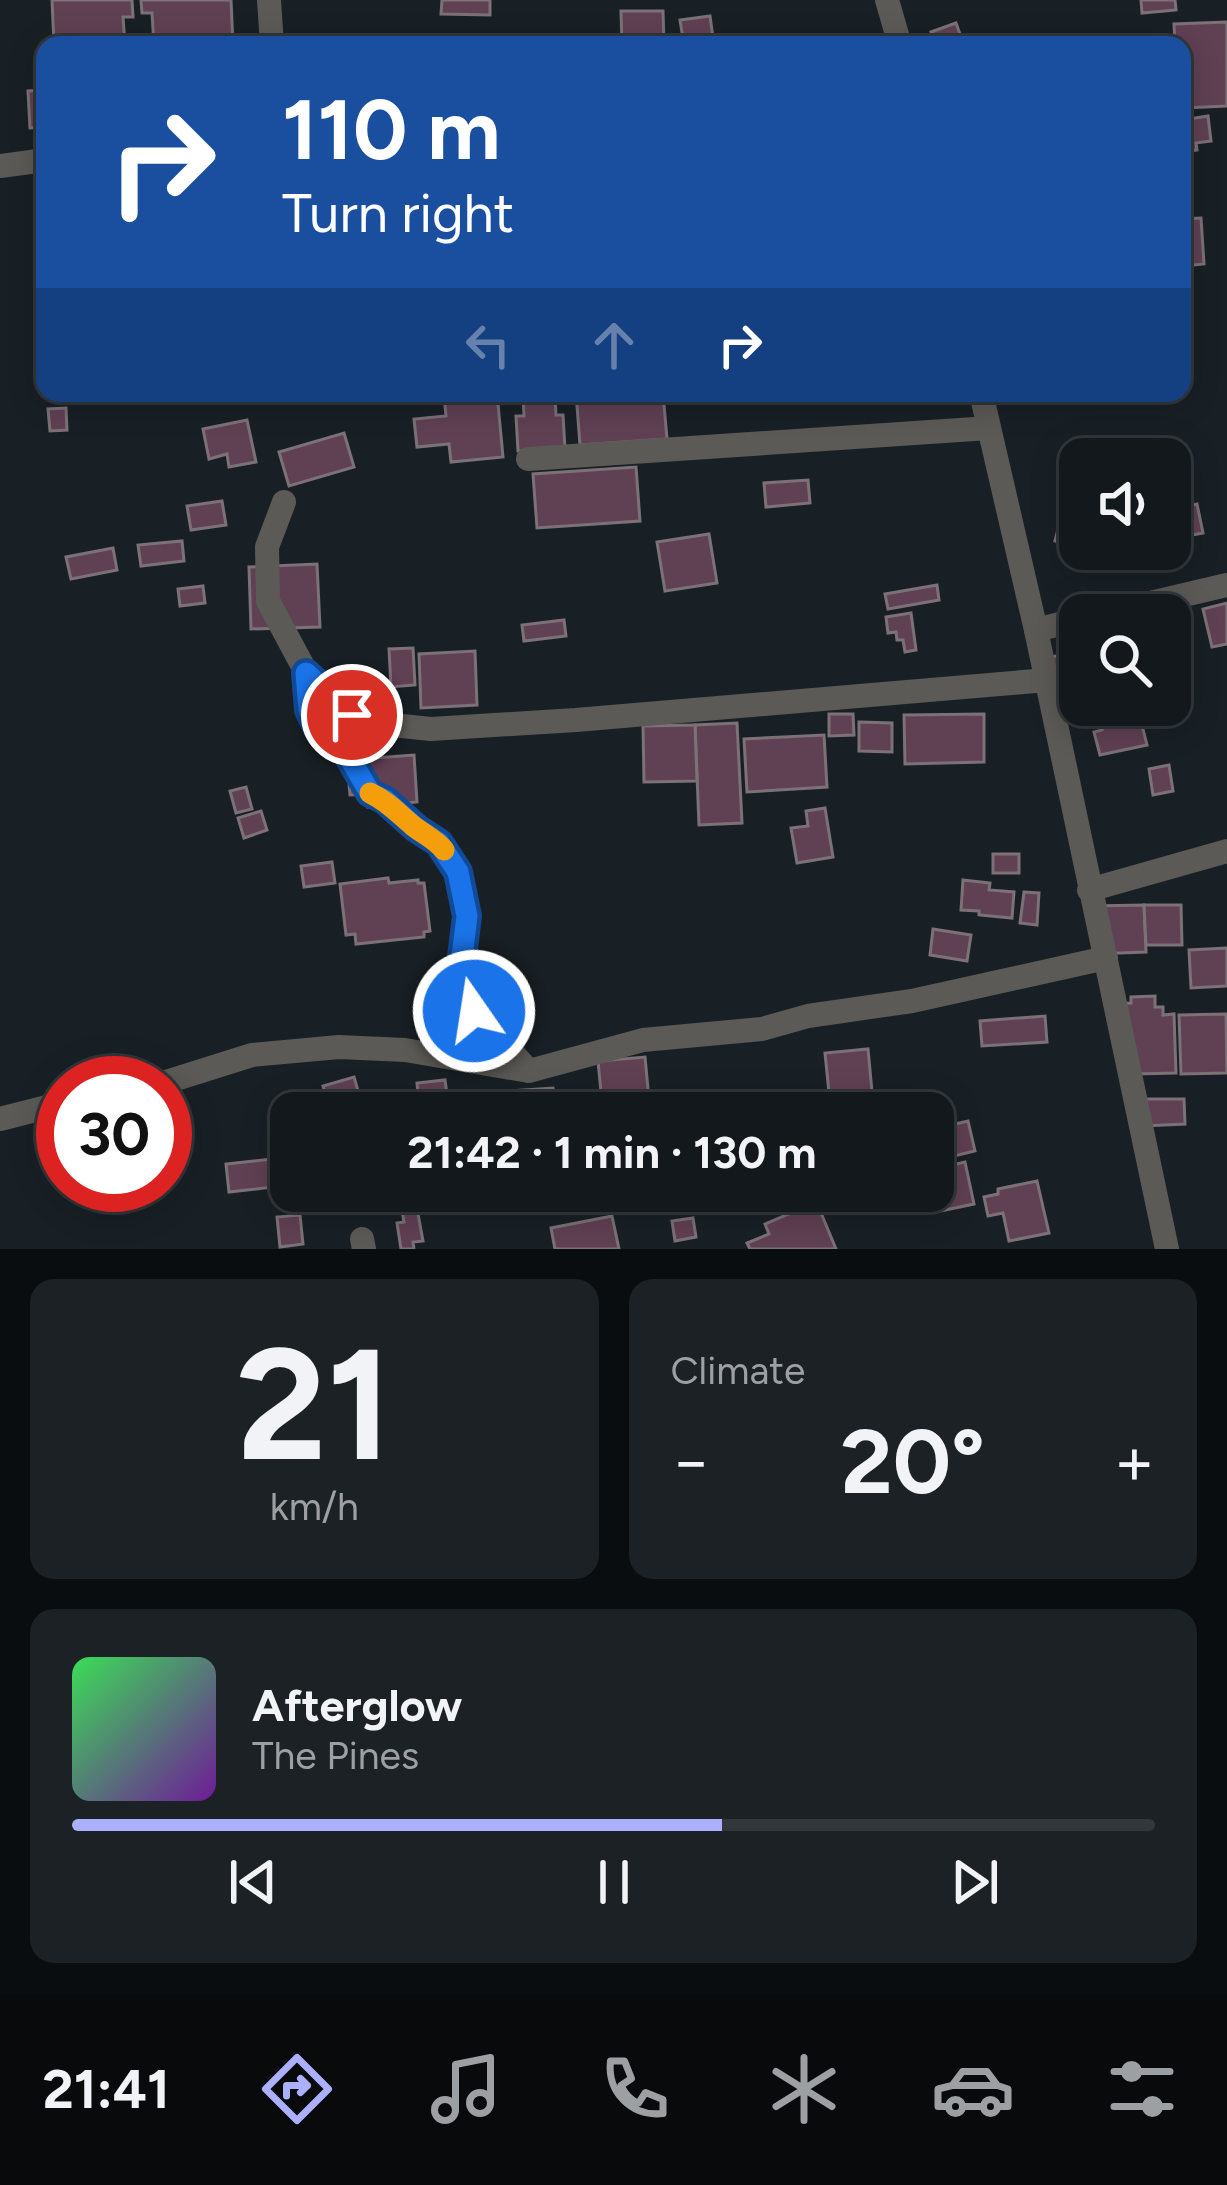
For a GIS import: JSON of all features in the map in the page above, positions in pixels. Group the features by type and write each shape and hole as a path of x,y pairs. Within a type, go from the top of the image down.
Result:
{"street":[{"path":"269,0 271,36"},
{"path":"887,0 897,36"},
{"path":"0,166 36,161"},
{"path":"983,402 1047,680 1167,1249"},
{"path":"528,459 988,428"},
{"path":"284,502 267,547 268,601 306,673 352,715 373,723 431,728 576,720 1047,680"},
{"path":"1189,594 1227,585"},
{"path":"1036,630 1059,625"},
{"path":"306,673 309,710 318,729 341,743 370,793 439,843 458,872 467,916 459,981 474,1011 529,1071"},
{"path":"1089,890 1227,851"},
{"path":"192,1074 252,1054 339,1047 405,1050 529,1071 643,1040 762,1029 1106,958"},
{"path":"0,1119 36,1110"}],"building":[{"path":"52,0 132,0 133,17 123,17 124,36 54,36"},
{"path":"141,0 231,0 233,36 153,36 152,13 142,13"},
{"path":"442,0 490,0 490,15 441,14"},
{"path":"1141,0 1175,0 1176,10 1142,13"},
{"path":"621,11 663,11 664,36 622,36"},
{"path":"710,16 713,36 683,36 680,20"},
{"path":"1227,22 1227,106 1191,108 1191,36 1175,36 1174,24"},
{"path":"956,23 961,36 933,36 931,32"},
{"path":"28,91 36,91 36,128 30,128"},
{"path":"1208,116 1211,141 1196,143 1197,150 1191,151 1191,119"},
{"path":"1201,218 1204,264 1191,265 1191,219"},
{"path":"445,402 498,402 503,457 451,462 449,444 417,447 414,419 446,416"},
{"path":"523,402 555,402 556,415 563,415 565,449 518,451 516,416 524,416"},
{"path":"577,402 664,402 667,439 580,445"},
{"path":"66,408 67,430 50,431 48,409"},
{"path":"247,420 256,462 229,467 227,454 209,459 203,429"},
{"path":"344,433 354,467 289,486 279,452"},
{"path":"636,467 640,521 537,528 533,474"},
{"path":"808,480 810,503 766,507 764,483"},
{"path":"222,501 226,525 191,530 187,506"},
{"path":"1197,504 1203,533 1191,535 1191,505"},
{"path":"709,534 717,583 665,591 657,542"},
{"path":"182,541 184,561 141,566 138,545"},
{"path":"113,548 117,570 71,579 66,557"},
{"path":"317,564 320,627 251,629 249,567"},
{"path":"937,585 939,600 888,609 885,594"},
{"path":"203,586 205,603 180,606 178,589"},
{"path":"1227,603 1227,644 1212,647 1203,609"},
{"path":"911,613 916,650 905,652 896,632 888,633 886,617"},
{"path":"564,620 566,636 524,641 522,625"},
{"path":"413,648 415,685 391,687 389,649"},
{"path":"475,651 477,705 421,708 419,654"},
{"path":"1059,655 1059,712 1045,715 1035,660"},
{"path":"829,714 853,714 854,735 829,736"},
{"path":"984,714 984,762 905,764 904,715"},
{"path":"859,722 892,723 892,752 859,751"},
{"path":"737,723 742,823 699,825 695,725"},
{"path":"695,725 697,781 644,782 643,726"},
{"path":"1101,726 1142,726 1147,745 1100,755 1094,732 1102,730"},
{"path":"824,735 827,787 747,792 744,739"},
{"path":"414,755 417,802 368,807 367,794 350,795 347,760"},
{"path":"1169,765 1173,791 1153,795 1149,769"},
{"path":"246,787 252,809 236,813 230,791"},
{"path":"825,808 833,857 797,863 791,828 808,826 806,811"},
{"path":"261,811 267,830 244,838 238,818"},
{"path":"993,854 1019,854 1019,873 993,873"},
{"path":"332,862 335,883 304,887 301,866"},
{"path":"388,878 389,883 424,883 430,931 424,937 356,944 355,934 346,935 340,884"},
{"path":"963,880 990,883 989,890 1014,892 1012,918 961,910"},
{"path":"1024,892 1039,893 1037,925 1020,923"},
{"path":"1144,905 1146,952 1093,954 1092,906"},
{"path":"1144,905 1181,905 1182,945 1146,945"},
{"path":"933,929 971,935 967,961 930,955"},
{"path":"1227,948 1227,986 1191,988 1189,950"},
{"path":"1155,996 1155,1007 1163,1007 1163,1015 1174,1014 1176,1073 1135,1074 1114,1004 1131,1003 1131,997"},
{"path":"1226,1014 1227,1073 1181,1074 1179,1015"},
{"path":"1045,1016 1047,1042 982,1046 980,1021"},
{"path":"868,1049 872,1092 829,1092 825,1053"},
{"path":"645,1057 648,1092 601,1092 598,1061"},
{"path":"354,1077 358,1092 325,1092 323,1086"},
{"path":"445,1080 447,1092 418,1092 417,1083"},
{"path":"553,1088 553,1092 507,1092"},
{"path":"1142,1099 1184,1099 1185,1124 1143,1126"},
{"path":"968,1121 975,1151 954,1156 954,1124"},
{"path":"270,1159 270,1187 229,1192 226,1164"},
{"path":"965,1162 974,1204 954,1208 954,1164"},
{"path":"1037,1181 1049,1233 1009,1241 1003,1213 988,1216 984,1197 998,1194 998,1189"},
{"path":"402,1212 418,1212 423,1241 413,1242 414,1249 401,1249 397,1223 404,1222"},
{"path":"793,1212 821,1212 836,1249 750,1249 747,1243 769,1234 765,1224"},
{"path":"300,1215 303,1244 280,1247 277,1217"},
{"path":"612,1216 619,1249 555,1249 551,1228"},
{"path":"693,1218 696,1237 675,1241 672,1221"}],"slow traffic":[{"path":"370,793 385,800 444,850"}],"route":[{"path":"352,715 306,673 309,710 318,729 341,743 370,793 439,843 458,872 467,916 459,981 474,1011"}]}
